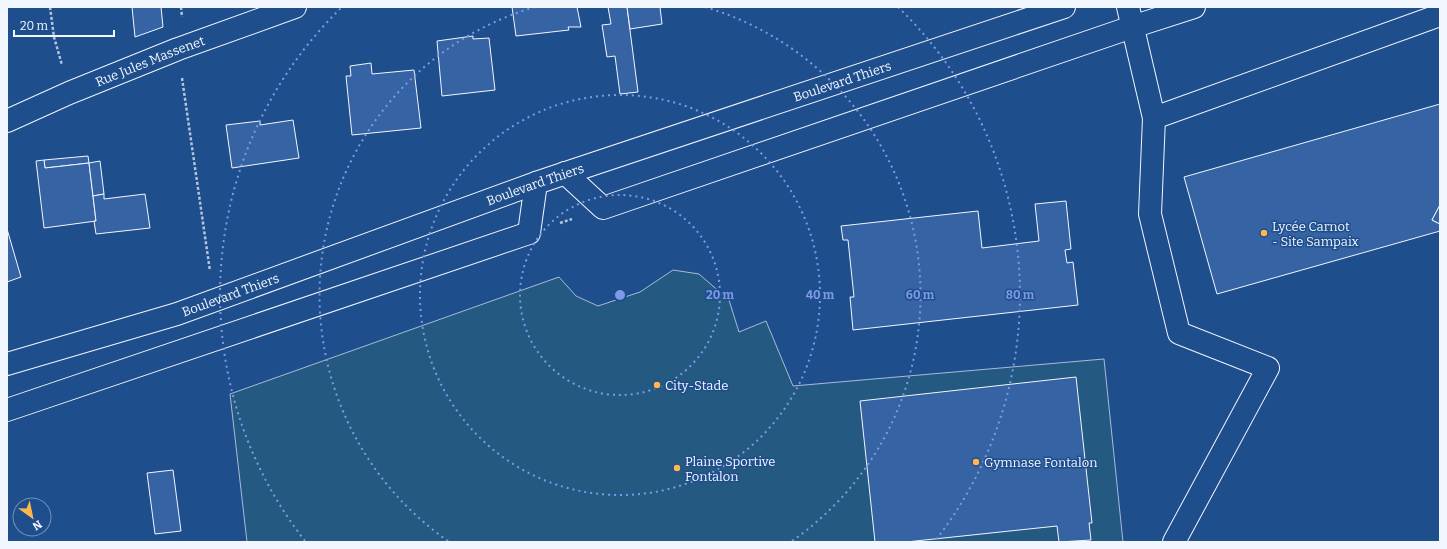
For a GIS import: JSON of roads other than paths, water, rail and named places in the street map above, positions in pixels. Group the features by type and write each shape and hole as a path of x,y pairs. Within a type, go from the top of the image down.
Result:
{"main road":[{"name":"Rue Jules Massenet","path":"7,121 69,93 178,49 295,7"},
{"name":"Boulevard Thiers","path":"7,364 177,314 536,183 1064,7"},
{"path":"565,174 603,208 1130,17 1194,7"},
{"path":"1154,118 1440,14"},
{"path":"1130,17 1154,118 1150,214 1179,333 1268,368 1174,542"},
{"path":"7,410 529,233 536,183"}],"place":[{"name":"Lycée Carnot - Site Sampaix","path":"1264,233"},
{"name":"City-Stade","path":"657,385"},
{"name":"Gymnase Fontalon","path":"976,462"},
{"name":"Plaine Sportive Fontalon","path":"677,468"}]}
